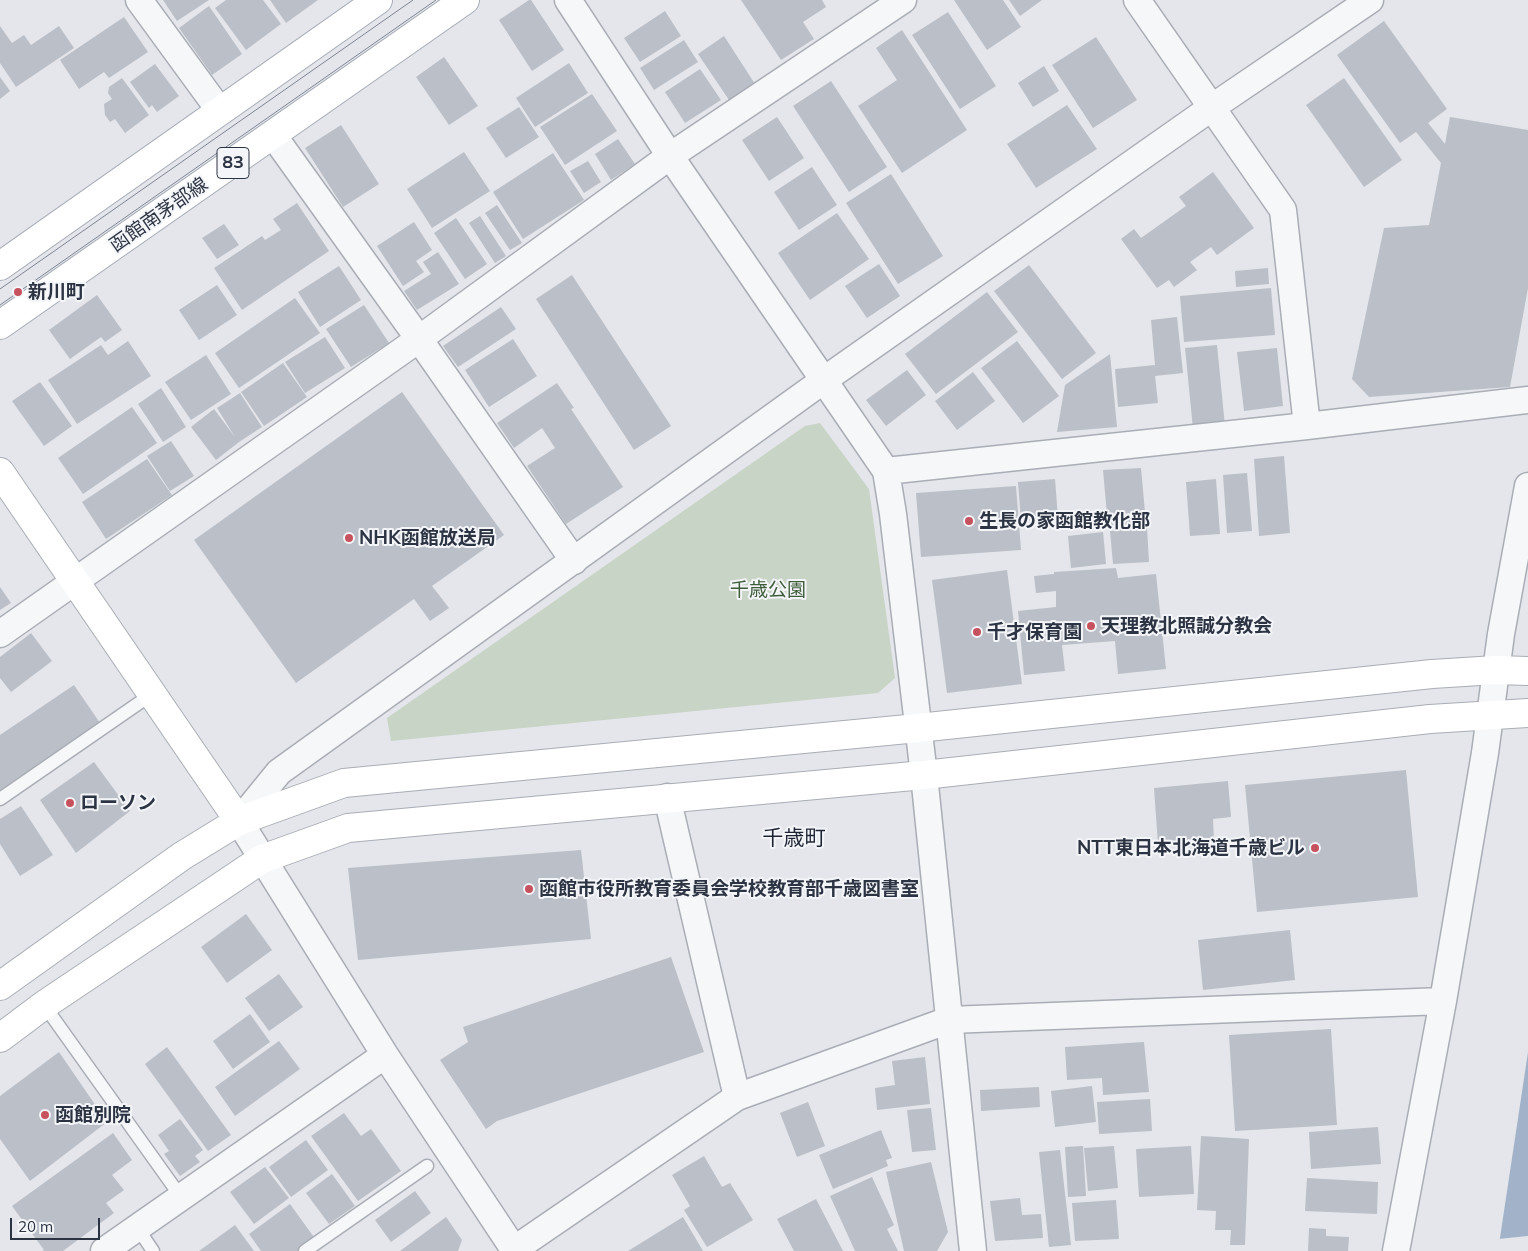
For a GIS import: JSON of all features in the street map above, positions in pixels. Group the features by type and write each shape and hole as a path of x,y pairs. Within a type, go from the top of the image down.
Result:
{"street":[{"path":"139,0 220,111"},
{"path":"0,266 378,0"},
{"name":"函館南茅部線","path":"0,325 465,0"},
{"path":"568,0 670,156 886,471 893,514 924,775 973,1251"},
{"path":"0,634 419,339 670,156 903,0"},
{"path":"1137,0 1283,210 1307,426"},
{"path":"239,821 279,772 824,380 1211,108 1370,0"},
{"path":"273,135 419,339 574,561"},
{"path":"886,471 1307,426 1528,400"},
{"path":"0,472 239,821 385,1055 514,1251 737,1097 948,1020 1443,1001"},
{"path":"1396,1251 1443,1001 1485,753 1496,670 1528,486"},
{"path":"0,986 182,856 239,821 344,784 918,728 1432,674 1496,670 1528,671"},
{"path":"0,1038 44,1005 262,859 348,828 667,797 924,775 1420,720 1489,714 1528,713"},
{"path":"667,797 737,1097"},
{"path":"104,1251 385,1055"}],"lane":[{"path":"0,799 152,694"},
{"path":"44,1005 181,1197"},
{"path":"305,1251 427,1166"},
{"path":"137,1227 153,1251"}],"green space":[{"name":"千歳公園","path":"820,423 869,489 895,678 878,693 391,741 387,718 805,426"}],"water":[{"path":"1528,1052 1528,1251 1498,1251"}],"pier":[{"path":"1528,1236 1528,1251 1496,1251 1498,1239"}],"building":[{"path":"163,0 209,0 177,21"},
{"path":"226,0 263,0 281,24 246,50 215,8"},
{"path":"270,0 318,0 286,23"},
{"path":"531,0 564,50 532,71 499,20"},
{"path":"741,0 822,0 826,7 803,22 814,39 781,60"},
{"path":"954,0 1003,0 1021,27 987,50"},
{"path":"1009,0 1042,0 1020,16"},
{"path":"209,6 242,54 212,75 179,28"},
{"path":"665,11 681,36 640,62 624,38"},
{"path":"948,12 996,86 960,109 912,35"},
{"path":"124,17 148,52 109,78 104,72 79,89 60,60"},
{"path":"1384,21 1447,109 1428,123 1445,144 1450,117 1528,130 1528,288 1510,387 1369,397 1352,379 1384,228 1429,225 1441,163 1416,132 1400,143 1337,55"},
{"path":"0,26 12,43 24,35 31,45 59,26 74,48 16,87 0,63"},
{"path":"902,30 967,130 902,173 858,106 897,80 876,48"},
{"path":"724,36 755,84 729,100 698,54"},
{"path":"1096,37 1137,100 1093,128 1052,65"},
{"path":"684,40 698,62 654,90 640,68"},
{"path":"444,57 478,106 449,125 416,77"},
{"path":"569,63 588,93 535,127 516,98"},
{"path":"155,64 179,96 157,112 152,105 149,108 130,82"},
{"path":"1044,66 1059,91 1033,107 1018,83"},
{"path":"700,69 721,100 685,123 665,92"},
{"path":"0,77 10,91 0,99"},
{"path":"122,78 149,115 125,133 115,119 110,122 105,115 104,104 112,99 108,93 109,87"},
{"path":"1344,78 1402,160 1364,187 1306,105"},
{"path":"831,81 887,167 849,192 793,106"},
{"path":"592,94 617,131 565,165 540,127"},
{"path":"1067,105 1097,149 1036,188 1007,144"},
{"path":"519,107 539,137 506,158 486,128"},
{"path":"777,117 804,158 769,181 742,140"},
{"path":"341,125 379,184 343,207 305,148"},
{"path":"618,139 635,164 611,180 595,154"},
{"path":"464,152 490,191 432,228 407,189"},
{"path":"553,153 584,200 523,239 493,192"},
{"path":"588,161 601,182 584,193 570,171"},
{"path":"812,167 837,205 799,230 774,192"},
{"path":"1213,172 1254,228 1217,255 1211,247 1190,262 1197,270 1174,287 1169,280 1157,288 1121,239 1134,229 1141,238 1186,206 1179,197"},
{"path":"891,174 943,256 898,284 846,203"},
{"path":"297,203 329,251 242,310 214,268 262,236 265,240 281,230 273,219"},
{"path":"497,205 522,243 510,250 485,213"},
{"path":"837,213 869,259 810,300 778,253"},
{"path":"480,216 506,256 495,263 469,223"},
{"path":"456,218 487,264 465,279 434,233"},
{"path":"414,222 432,250 416,261 424,272 403,286 377,246"},
{"path":"224,224 239,245 217,259 202,238"},
{"path":"438,252 459,284 417,310 404,291 431,274 423,262"},
{"path":"879,264 900,296 867,318 845,286"},
{"path":"1029,265 1096,353 1062,379 994,291"},
{"path":"339,266 361,300 320,327 298,292"},
{"path":"1268,268 1269,284 1236,287 1235,271"},
{"path":"572,275 671,426 634,450 536,299"},
{"path":"217,285 237,315 199,340 179,310"},
{"path":"1271,288 1275,335 1184,342 1180,296"},
{"path":"987,292 1018,332 936,394 905,354"},
{"path":"97,295 122,330 105,342 101,337 70,359 49,330"},
{"path":"295,298 320,333 239,388 215,353"},
{"path":"364,305 389,343 351,367 326,329"},
{"path":"501,307 516,329 458,367 443,346"},
{"path":"1177,317 1183,373 1155,376 1158,403 1118,407 1115,369 1155,365 1151,320"},
{"path":"325,337 345,368 305,393 285,362"},
{"path":"513,339 537,376 489,407 465,370"},
{"path":"128,341 151,376 77,424 48,380 101,345 108,355"},
{"path":"1017,341 1059,396 1023,423 981,368"},
{"path":"1217,345 1225,426 1193,429 1185,348"},
{"path":"1277,348 1283,406 1244,411 1237,352"},
{"path":"1110,354 1117,427 1057,432 1065,385"},
{"path":"206,355 231,394 191,420 165,382"},
{"path":"283,363 307,397 264,426 241,392"},
{"path":"907,370 926,395 886,426 866,400"},
{"path":"973,372 995,401 957,430 935,401"},
{"path":"40,382 72,426 44,446 12,401"},
{"path":"557,383 574,408 571,409 623,487 566,524 527,466 555,448 542,428 514,448 497,423"},
{"path":"161,388 186,427 163,442 138,404"},
{"name":"NHK函館放送局","path":"402,392 504,535 432,586 449,608 430,621 414,599 296,683 194,540"},
{"path":"240,393 262,427 216,460 191,427 214,409 235,437 217,408"},
{"path":"132,407 157,443 83,494 58,458"},
{"path":"171,441 194,476 170,491 147,456"},
{"path":"1284,456 1290,533 1259,536 1254,459"},
{"path":"147,459 172,495 106,539 82,502"},
{"path":"1141,468 1146,523 1108,526 1103,470"},
{"path":"1247,473 1252,531 1227,533 1223,475"},
{"path":"1055,479 1058,518 1021,521 1018,482"},
{"path":"1216,479 1220,534 1190,536 1186,482"},
{"name":"生長の家函館教化部","path":"1016,486 1021,550 921,557 916,493"},
{"path":"1147,528 1149,562 1113,564 1110,531"},
{"path":"1103,532 1106,564 1071,568 1068,536"},
{"name":"天理教北照誠分教会","path":"1116,568 1118,578 1156,574 1166,669 1118,674 1115,641 1062,645 1065,671 1024,675 1018,611 1056,607 1056,591 1036,593 1034,576 1054,574 1054,572"},
{"name":"千才保育園","path":"1007,570 1022,684 947,693 932,580"},
{"path":"0,587 11,603 0,610"},
{"path":"31,633 52,661 11,692 0,678 0,657"},
{"path":"74,685 100,723 0,791 0,735"},
{"path":"94,762 130,811 76,853 40,800"},
{"path":"1406,770 1418,897 1257,912 1245,785"},
{"path":"1228,781 1231,817 1213,819 1214,842 1158,844 1154,788"},
{"path":"21,806 53,855 20,876 0,844 0,819"},
{"path":"581,850 591,939 358,960 348,868"},
{"path":"246,914 272,950 227,983 201,947"},
{"path":"1290,930 1295,980 1203,990 1198,940"},
{"path":"671,957 704,1052 497,1121 486,1129 440,1060 468,1042 463,1027"},
{"path":"279,974 303,1007 269,1031 245,998"},
{"path":"250,1014 270,1042 233,1069 213,1041"},
{"path":"1331,1029 1337,1125 1235,1131 1229,1035"},
{"path":"279,1041 300,1069 235,1116 215,1087"},
{"path":"1144,1042 1149,1092 1103,1095 1102,1078 1067,1080 1065,1047"},
{"path":"167,1047 231,1135 208,1151 145,1064"},
{"path":"59,1052 107,1122 30,1181 0,1139 0,1096"},
{"path":"925,1057 930,1104 877,1110 875,1088 895,1085 892,1061"},
{"path":"1092,1086 1096,1122 1055,1127 1051,1091"},
{"path":"1039,1087 1040,1107 981,1111 980,1090"},
{"path":"1150,1099 1152,1131 1099,1134 1097,1102"},
{"path":"808,1102 825,1146 797,1157 780,1113"},
{"path":"931,1108 936,1150 912,1152 907,1110"},
{"path":"344,1113 361,1136 371,1129 401,1171 358,1201 311,1136"},
{"path":"180,1119 203,1150 195,1156 200,1162 180,1176 164,1154 169,1151 158,1135"},
{"path":"1378,1127 1381,1164 1311,1169 1309,1132"},
{"path":"881,1130 892,1158 886,1160 888,1166 833,1189 819,1155"},
{"path":"113,1133 132,1160 112,1175 124,1190 106,1203 114,1213 63,1251 42,1251 44,1250 12,1206"},
{"path":"1201,1136 1249,1139 1245,1245 1230,1245 1231,1230 1215,1230 1216,1211 1197,1210"},
{"path":"306,1140 328,1170 291,1197 269,1167"},
{"path":"1083,1146 1086,1196 1068,1197 1065,1147"},
{"path":"1114,1146 1118,1188 1088,1191 1084,1148"},
{"path":"1191,1146 1194,1194 1139,1197 1136,1149"},
{"path":"1060,1150 1071,1245 1049,1247 1039,1152"},
{"path":"704,1156 722,1187 730,1183 753,1220 707,1247 684,1210 690,1206 672,1175"},
{"path":"931,1162 948,1232 937,1251 904,1251 886,1172"},
{"path":"265,1167 289,1198 254,1224 230,1192"},
{"path":"332,1174 355,1206 329,1224 306,1193"},
{"path":"872,1177 894,1225 887,1229 898,1251 855,1251 830,1196"},
{"path":"1307,1178 1378,1182 1377,1214 1305,1211"},
{"path":"415,1191 431,1213 391,1242 375,1220"},
{"path":"1020,1198 1022,1215 1041,1214 1043,1238 995,1241 990,1201"},
{"path":"816,1199 843,1251 794,1251 777,1219"},
{"path":"1116,1200 1119,1239 1075,1241 1072,1203"},
{"path":"290,1204 316,1240 300,1251 261,1251 249,1234"},
{"path":"446,1217 462,1240 458,1251 400,1251"},
{"path":"683,1217 703,1251 628,1251"},
{"path":"235,1225 254,1251 199,1251"},
{"path":"1309,1228 1326,1229 1326,1236 1349,1237 1348,1251 1308,1251"}],"tram line":[{"path":"0,289 413,0"},
{"path":"0,305 436,0"}],"place":[{"name":"新川町","path":"18,292"},
{"name":"生長の家函館教化部","path":"969,521"},
{"name":"NHK函館放送局","path":"349,538"},
{"name":"天理教北照誠分教会","path":"1091,626"},
{"name":"千才保育園","path":"977,632"},
{"name":"ローソン","path":"70,803"},
{"name":"NTT東日本北海道千歳ビル","path":"1315,848"},
{"name":"函館市役所教育委員会学校教育部千歳図書室","path":"529,889"},
{"name":"函館別院","path":"45,1115"}],"district":[{"name":"千歳町","path":"794,839"}]}
